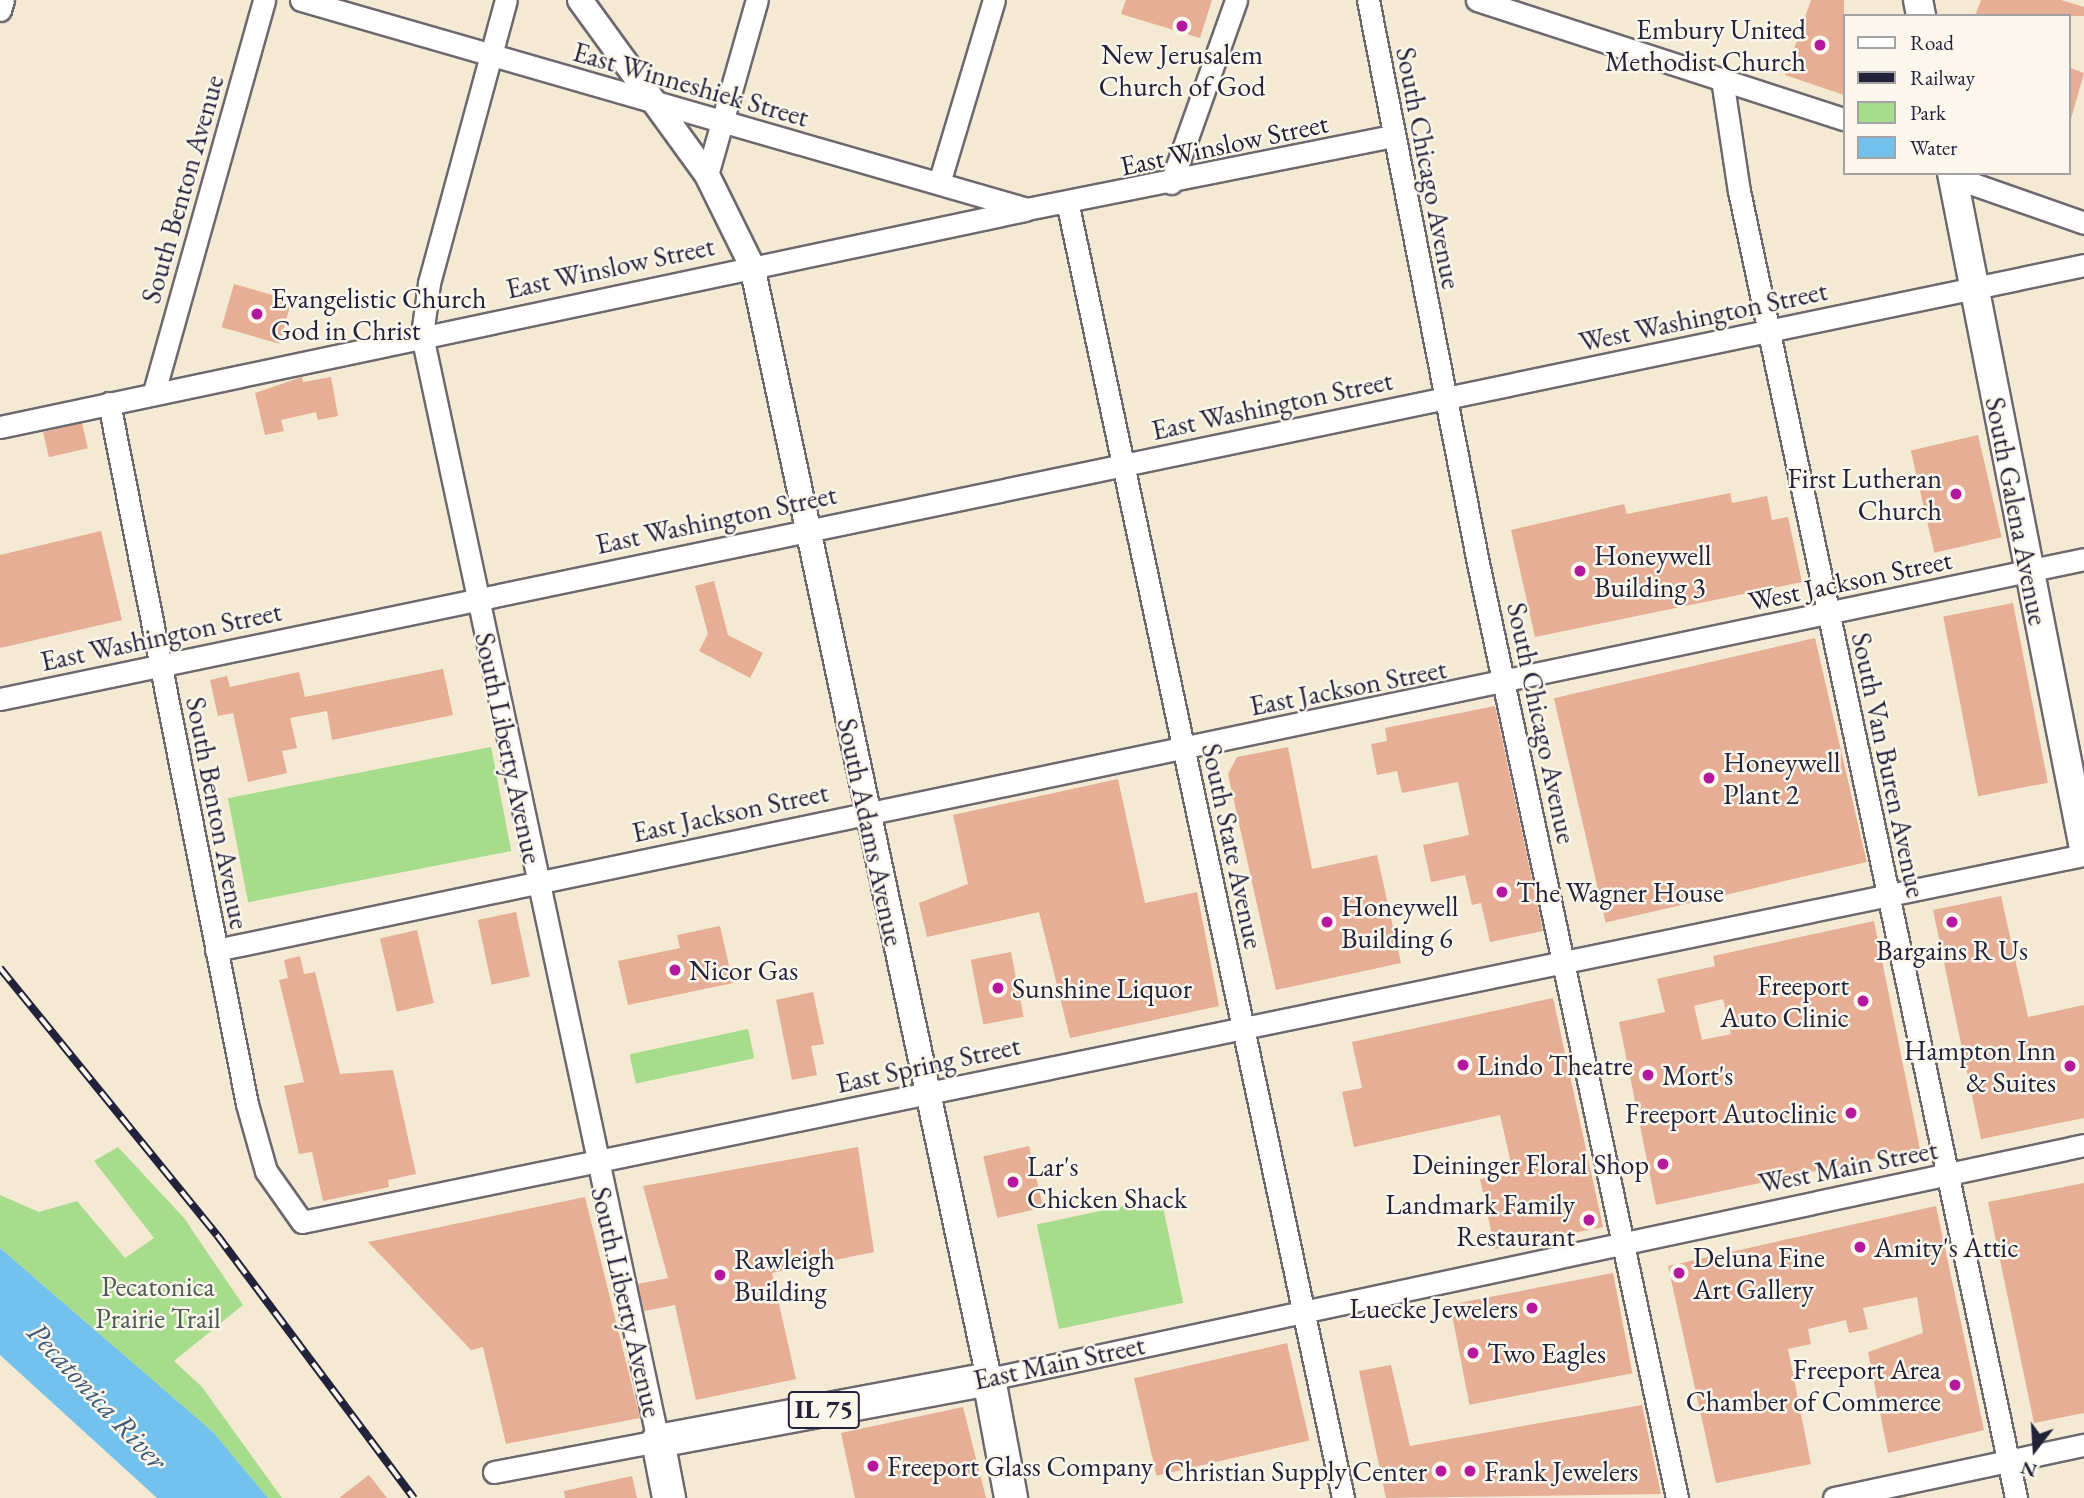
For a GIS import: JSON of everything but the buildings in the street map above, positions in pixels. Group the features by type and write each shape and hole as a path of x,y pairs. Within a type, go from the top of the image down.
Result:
{"main road":[{"name":"South Galena Avenue","path":"1953,175 1972,287 2084,848"},
{"name":"East Main Street","path":"658,1441 989,1379"},
{"name":"South Adams Avenue","path":"989,1379 1011,1498"},
{"name":"South Liberty Avenue","path":"658,1441 669,1498"}],"street":[{"path":"0,10 3,0"},
{"name":"South Benton Avenue","path":"154,392 264,0"},
{"name":"East Winneshiek Street","path":"302,0 493,54 650,104 1027,209 1068,206"},
{"name":"South Liberty Avenue","path":"506,0 429,284 422,335 596,1164 658,1441"},
{"name":"South Adams Avenue","path":"580,0 650,104 708,175 752,266 989,1379"},
{"path":"708,175 757,0"},
{"path":"939,183 994,0"},
{"path":"1171,183 1236,0"},
{"name":"South Chicago Avenue","path":"1368,0 1444,398 1566,963 1677,1498"},
{"path":"1477,0 1842,118"},
{"name":"South Van Buren Avenue","path":"1722,79 1769,331 2016,1498"},
{"name":"East Winslow Street","path":"1068,206 1393,136"},
{"path":"1953,175 2084,223"},
{"name":"South State Avenue","path":"1068,206 1305,1308 1343,1498"},
{"name":"East Winslow Street","path":"0,427 422,335 1027,209"},
{"name":"West Washington Street","path":"1444,398 2084,265"},
{"name":"East Washington Street","path":"0,699 806,527 1444,398"},
{"name":"South Benton Avenue","path":"109,403 216,950 266,1171 302,1222"},
{"name":"West Jackson Street","path":"1504,684 1828,612 2084,559"},
{"name":"East Jackson Street","path":"216,950 866,811 1504,684"},
{"name":"East Spring Street","path":"302,1222 596,1164 1244,1027 2084,855"},
{"name":"West Main Street","path":"1622,1241 2084,1145"},
{"name":"East Main Street","path":"989,1379 1622,1241"},
{"name":"East Main Street","path":"494,1472 658,1441"},
{"path":"1834,1498 2084,1446"}],"green space":[{"path":"491,747 511,851 248,902 228,798"},
{"path":"748,1029 754,1058 636,1084 630,1054"},
{"name":"Pecatonica Prairie Trail","path":"118,1147 184,1218 243,1305 174,1361 202,1387 282,1498 268,1498 213,1432 0,1248 0,1195 39,1212 77,1201 125,1258 154,1238 94,1161"},
{"path":"1161,1198 1183,1303 1059,1329 1037,1224"}],"water":[{"name":"Pecatonica River","path":"0,1248 213,1432 268,1498 157,1498 0,1355"}],"railway":[{"path":"0,968 217,1235 414,1498"}],"place":[{"name":"New Jerusalem Church of God","path":"1182,26"},
{"name":"Embury United Methodist Church","path":"1820,45"},
{"name":"Evangelistic Church God in Christ","path":"257,314"},
{"name":"First Lutheran Church","path":"1956,494"},
{"name":"Honeywell Building 3","path":"1580,571"},
{"name":"Honeywell Plant 2","path":"1709,778"},
{"name":"The Wagner House","path":"1502,892"},
{"name":"Honeywell Building 6","path":"1327,922"},
{"name":"Bargains R Us","path":"1952,922"},
{"name":"Nicor Gas","path":"675,970"},
{"name":"Sunshine Liquor","path":"998,988"},
{"name":"Freeport Auto Clinic","path":"1863,1001"},
{"name":"Lindo Theatre","path":"1463,1065"},
{"name":"Hampton Inn & Suites","path":"2070,1066"},
{"name":"Mort's","path":"1648,1075"},
{"name":"Freeport Autoclinic","path":"1851,1113"},
{"name":"Deininger Floral Shop","path":"1663,1164"},
{"name":"Lar's Chicken Shack","path":"1013,1182"},
{"name":"Landmark Family Restaurant","path":"1589,1220"},
{"name":"Amity's Attic","path":"1860,1247"},
{"name":"Deluna Fine Art Gallery","path":"1679,1273"},
{"name":"Rawleigh Building","path":"720,1275"},
{"name":"Luecke Jewelers","path":"1532,1308"},
{"name":"Two Eagles","path":"1473,1353"},
{"name":"Freeport Area Chamber of Commerce","path":"1955,1385"},
{"name":"Freeport Glass Company","path":"873,1466"},
{"name":"Christian Supply Center","path":"1441,1471"},
{"name":"Frank Jewelers","path":"1470,1471"}]}
